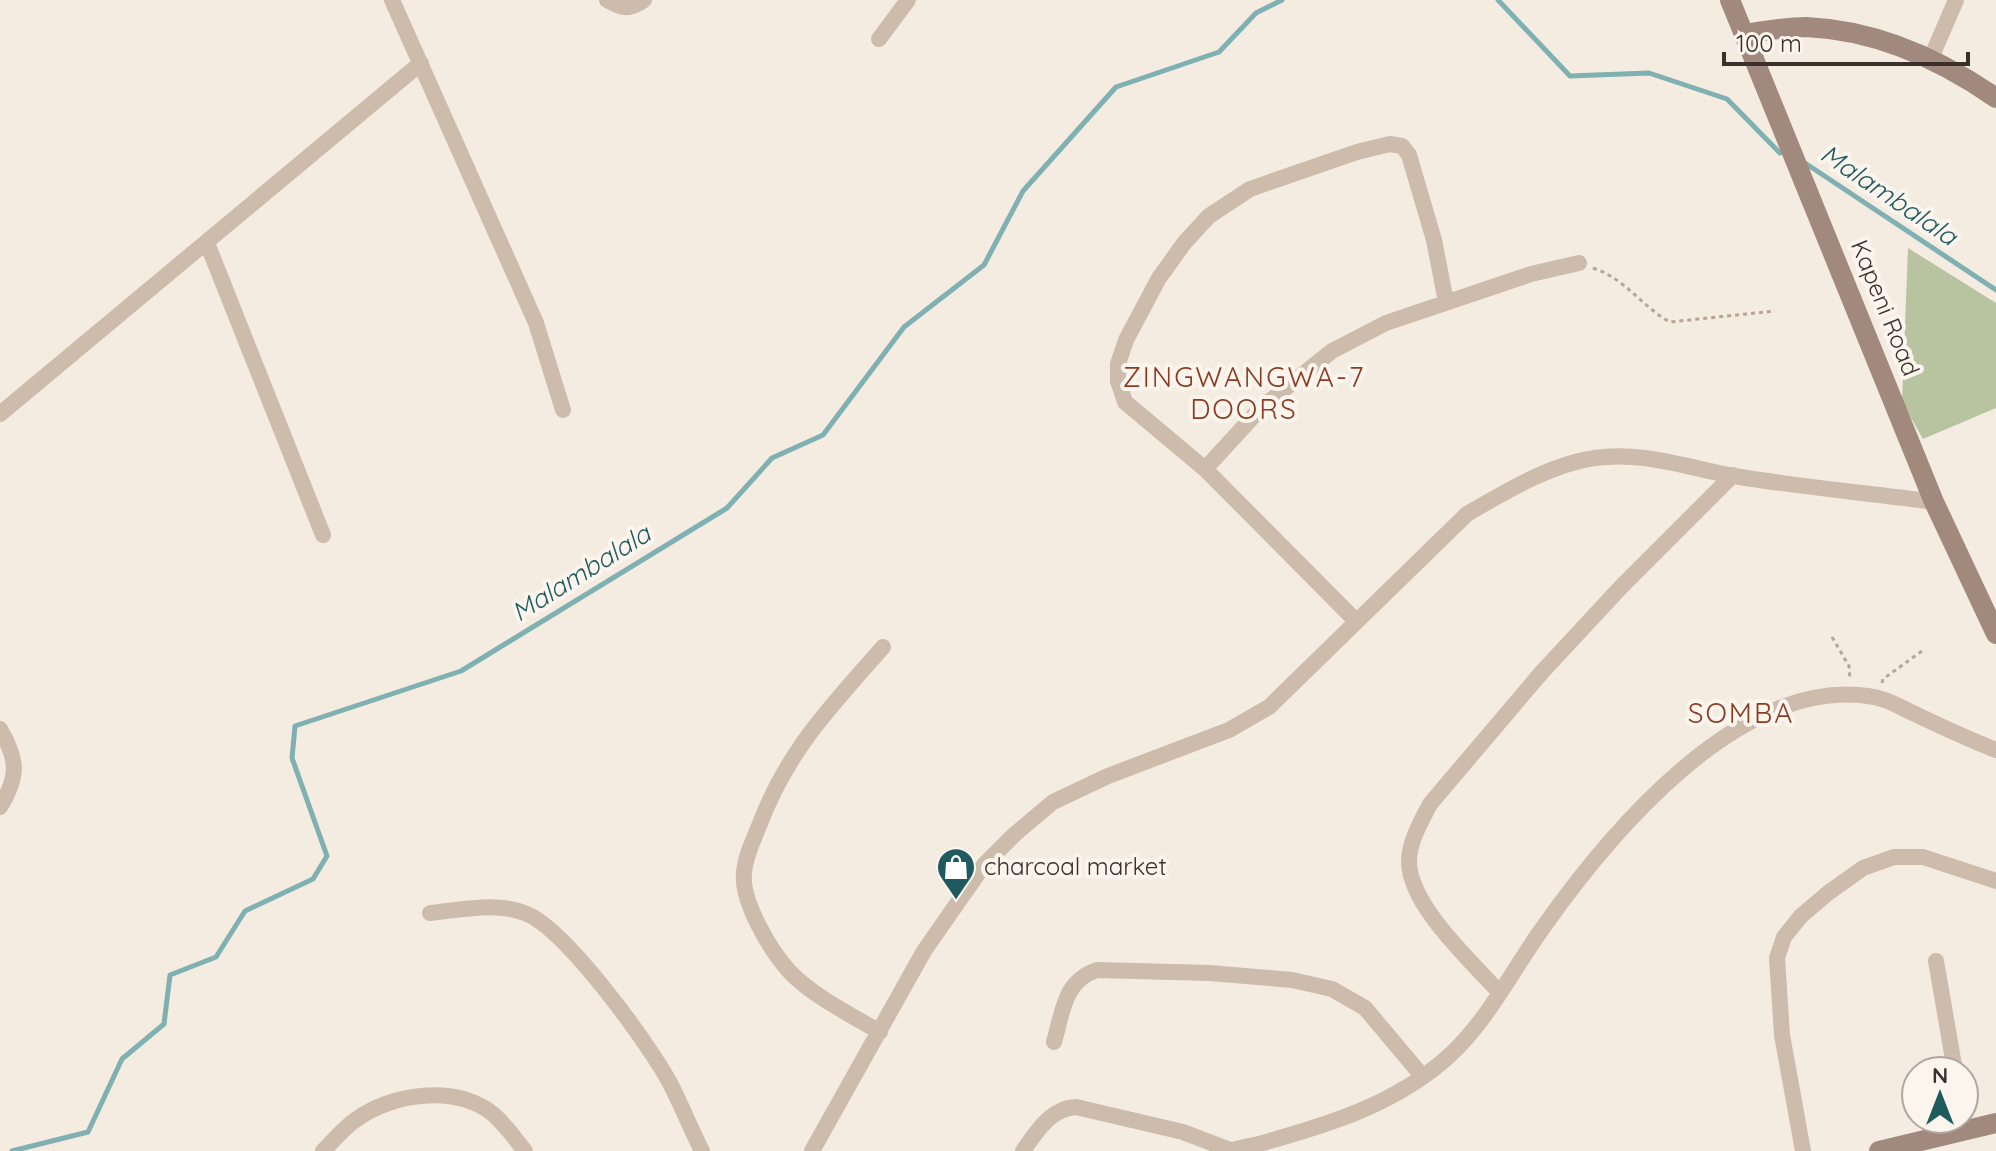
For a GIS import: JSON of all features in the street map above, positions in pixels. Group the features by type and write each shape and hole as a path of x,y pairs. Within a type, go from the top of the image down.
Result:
{"main road":[{"name":"Kapeni Road","path":"1730,0 1934,502 1996,634"},
{"path":"1744,34 1782,28 1830,30 1885,42 1931,58 1996,98"},
{"path":"1879,1151 1928,1135"}],"street":[{"path":"392,0 536,323 563,410"},
{"path":"607,0 622,8 633,7 644,0"},
{"path":"879,39 908,0"},
{"path":"1931,58 1956,0"},
{"path":"0,414 421,63"},
{"path":"1356,621 1205,469 1125,402 1118,381 1118,364 1126,340 1159,278 1209,216 1250,189 1357,152 1390,144 1402,146 1409,155 1434,240 1446,302"},
{"path":"207,243 323,535"},
{"path":"1205,469 1261,408 1332,351 1386,323 1531,274 1579,263"},
{"path":"812,1151 924,951 957,900 984,865 1024,826 1053,802 1108,776 1229,730 1269,707 1467,514 1505,492 1594,458 1631,457 1682,463 1733,475 1934,502"},
{"path":"1499,992 1442,929 1416,890 1409,864 1419,826 1430,804 1542,672 1621,587 1733,475"},
{"path":"880,1032 791,973 777,956 748,900 743,874 769,798 790,757 830,705 883,647"},
{"path":"1023,1151 1055,1112 1064,1107 1076,1107 1183,1132 1230,1150 1367,1110 1423,1077 1458,1046 1490,1007 1543,927 1603,851 1694,757 1731,733 1776,711 1810,698 1851,694 1877,698 1891,701 1996,750"},
{"path":"0,729 12,754 15,773 11,789 0,807"},
{"path":"1803,1151 1780,1022 1777,958 1784,937 1801,916 1828,893 1863,868 1894,857 1923,857 1996,881"},
{"path":"430,913 502,907 527,914 545,925 571,950 638,1035 670,1083 702,1151"},
{"path":"1936,961 1952,1055"},
{"path":"1054,1042 1071,987 1081,975 1097,970 1210,973 1292,980 1332,989 1365,1008 1423,1077"},
{"path":"323,1151 354,1121 383,1104 421,1096 448,1097 476,1103 494,1115 525,1151"}],"path":[{"path":"1579,263 1601,271 1632,290 1658,316 1670,322 1775,311"},
{"path":"1832,637 1849,666 1851,694"},
{"path":"1877,698 1883,679 1922,651"}],"green space":[{"path":"1908,248 1996,303 1996,408 1923,439 1902,402"}],"waterway":[{"name":"Malambalala","path":"12,1151 88,1132 122,1059 164,1024 170,975 216,957 245,911 313,879 327,856 292,758 295,726 461,671 727,508 772,458 823,435 904,327 984,265 1023,191 1116,87 1219,52 1256,13 1282,0"},
{"name":"Malambalala","path":"1498,0 1570,76 1649,73 1727,99 1780,153"},
{"name":"Malambalala","path":"1805,163 1996,290"}],"place":[{"name":"charcoal market","path":"956,901"}],"district":[{"name":"ZINGWANGWA-7 DOORS","path":"1244,393"},
{"name":"SOMBA","path":"1741,713"}]}
